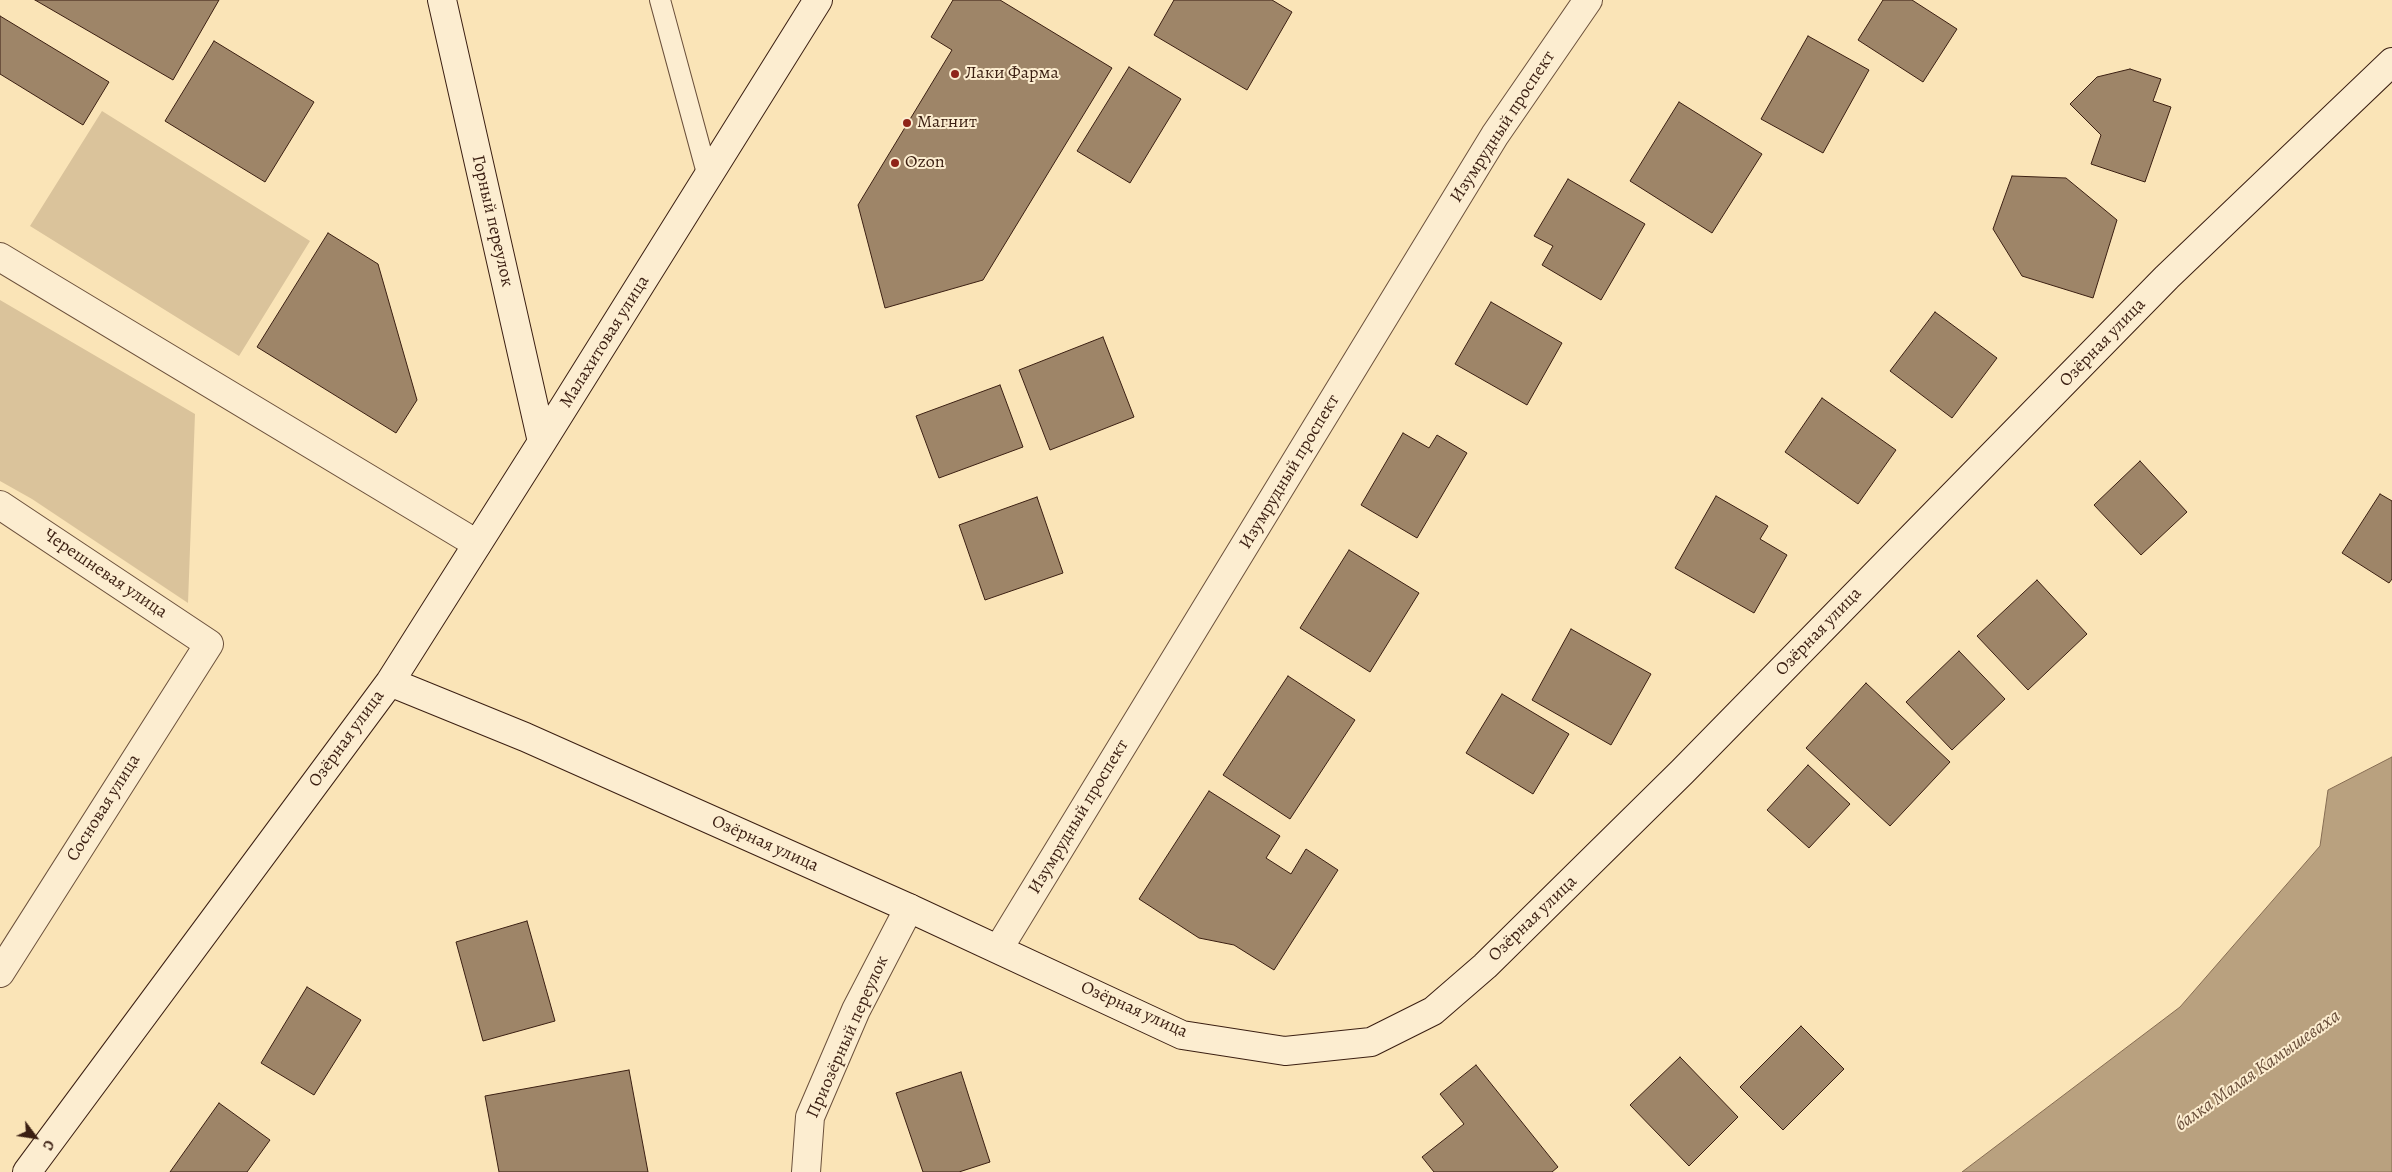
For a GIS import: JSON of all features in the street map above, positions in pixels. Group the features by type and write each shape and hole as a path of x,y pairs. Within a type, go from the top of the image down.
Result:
{"street":[{"name":"Горный переулок","path":"442,0 542,442"},
{"name":"Малахитовая улица","path":"390,682 818,0"},
{"name":"Изумрудный проспект","path":"999,948 1495,135 1588,0"},
{"name":"Озёрная улица","path":"27,1172 390,682 525,737 999,948 1182,1035 1285,1051 1371,1042 1433,1011 1485,966 1675,779 2167,277 2392,62"},
{"path":"0,257 477,544"},
{"name":"Черешневая улица","path":"0,505 60,543 209,644"},
{"name":"Сосновая улица","path":"0,972 209,644"},
{"name":"Приозёрный переулок","path":"806,1172 810,1117 856,1010 908,908"}],"lane":[{"path":"660,0 708,177"}],"shaded area":[{"path":"102,111 310,241 239,356 30,226"},
{"path":"0,300 195,414 188,603 32,499 0,481"}],"water":[{"name":"балка Малая Камышеваха","path":"2392,757 2392,1172 1962,1172 2180,1007 2320,846 2328,790"}],"building":[{"path":"35,0 219,0 173,80"},
{"path":"953,0 1000,0 1112,68 983,280 885,308 858,205 952,50 931,37"},
{"path":"1174,0 1272,0 1292,12 1247,90 1154,35"},
{"path":"1883,0 1912,0 1957,29 1923,82 1858,40"},
{"path":"0,16 109,82 83,125 0,74"},
{"path":"1808,36 1869,70 1823,153 1761,119"},
{"path":"214,41 314,102 265,182 165,121"},
{"path":"1129,67 1181,99 1130,183 1077,151"},
{"path":"2130,69 2161,79 2153,101 2171,107 2145,182 2091,164 2101,135 2070,104 2097,77"},
{"path":"1679,102 1762,154 1712,233 1630,181"},
{"path":"2012,176 2066,178 2117,220 2093,298 2022,276 1993,229"},
{"path":"1568,179 1645,224 1601,300 1542,265 1553,246 1534,236"},
{"path":"328,233 378,264 417,400 396,433 257,347"},
{"path":"1491,302 1562,343 1527,405 1455,364"},
{"path":"1935,312 1997,358 1952,418 1890,371"},
{"path":"1103,337 1134,417 1050,450 1019,370"},
{"path":"1000,385 1023,447 939,478 916,416"},
{"path":"1822,398 1896,450 1858,504 1785,452"},
{"path":"1403,433 1429,448 1437,435 1467,453 1417,538 1361,505"},
{"path":"2140,461 2187,512 2141,555 2094,505"},
{"path":"2380,494 2392,501 2392,579 2389,583 2342,553"},
{"path":"1716,496 1768,526 1760,539 1787,555 1754,613 1675,568"},
{"path":"1037,497 1063,573 985,600 959,525"},
{"path":"1349,550 1419,593 1370,672 1300,628"},
{"path":"2037,580 2087,634 2028,690 1977,636"},
{"path":"1571,629 1651,674 1611,745 1532,700"},
{"path":"1959,651 2005,699 1952,750 1906,702"},
{"path":"1288,676 1355,720 1290,819 1223,775"},
{"path":"1866,683 1950,762 1890,826 1806,748"},
{"path":"1502,694 1569,734 1533,794 1466,753"},
{"path":"1808,765 1850,804 1809,848 1767,810"},
{"path":"1209,791 1280,836 1266,858 1291,874 1306,849 1338,870 1274,970 1234,945 1199,938 1139,899"},
{"path":"527,921 555,1021 483,1041 456,942"},
{"path":"307,987 361,1020 314,1095 261,1063"},
{"path":"1801,1026 1844,1069 1783,1130 1740,1087"},
{"path":"1680,1057 1738,1117 1689,1166 1630,1105"},
{"path":"1476,1065 1558,1167 1552,1172 1434,1172 1422,1157 1464,1124 1440,1094"},
{"path":"629,1070 648,1172 499,1172 485,1096"},
{"path":"961,1072 990,1162 959,1172 923,1172 896,1093"},
{"path":"219,1103 270,1140 247,1172 170,1172"}],"place":[{"name":"Лаки Фарма","path":"955,74"},
{"name":"Магнит","path":"907,123"},
{"name":"Ozon","path":"895,163"}]}
